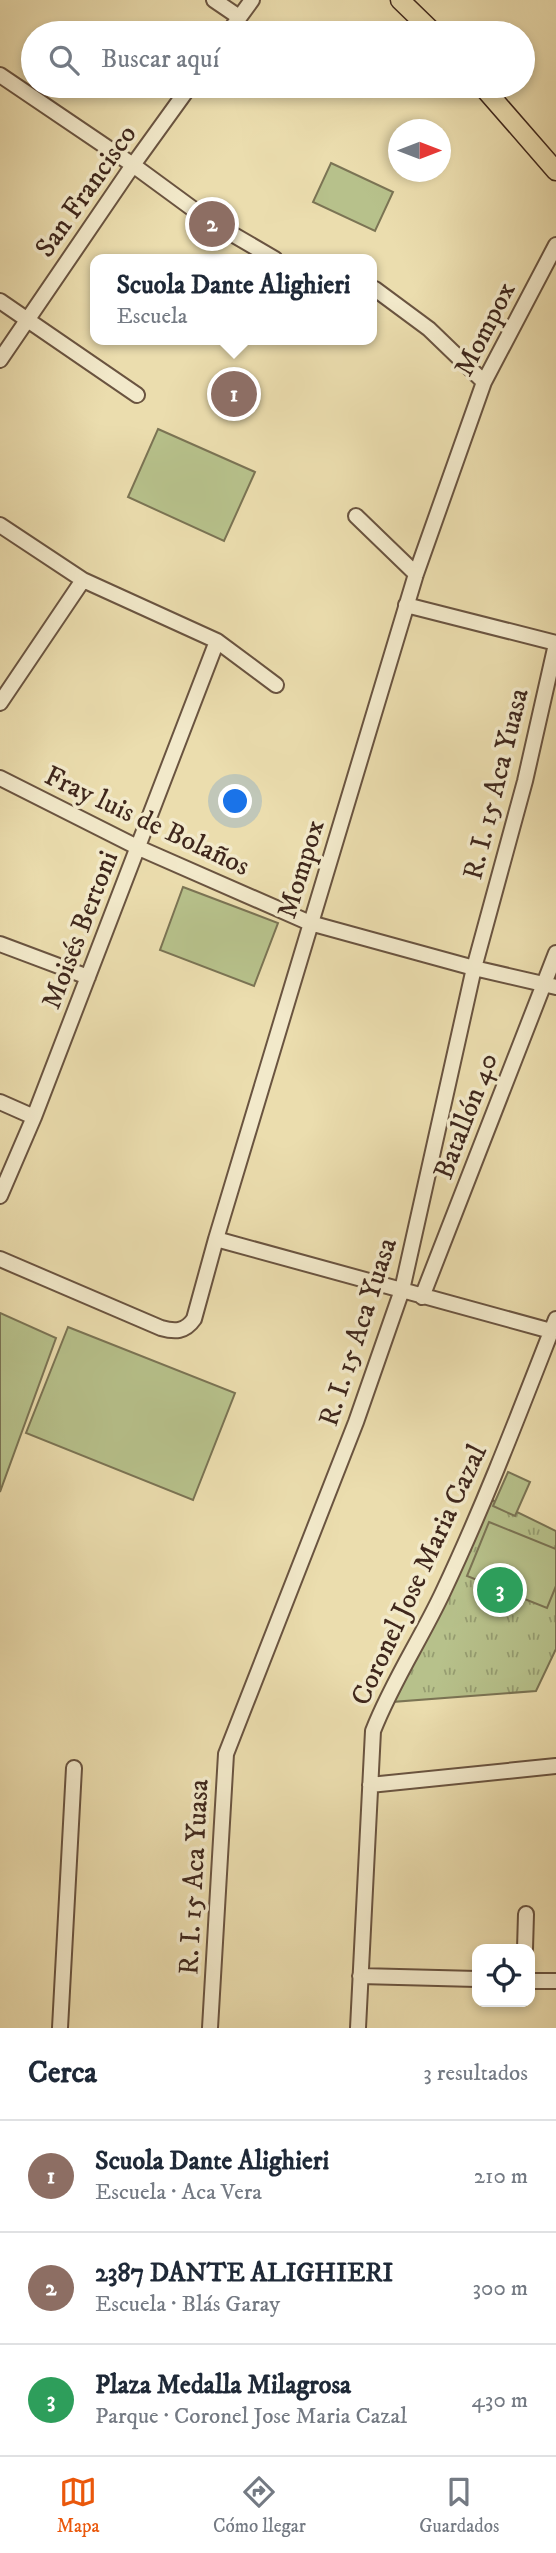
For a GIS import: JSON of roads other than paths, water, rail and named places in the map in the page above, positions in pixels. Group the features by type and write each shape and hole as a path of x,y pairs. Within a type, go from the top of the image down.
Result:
{"main road":[{"path":"400,0 422,21"},
{"path":"492,98 556,171"}],"street":[{"path":"214,0 239,17"},
{"path":"236,21 252,0"},
{"path":"0,75 21,89"},
{"path":"34,98 208,220 266,254"},
{"name":"San Francisco","path":"0,360 181,98"},
{"name":"Mompox","path":"0,1259 161,1328 180,1330 188,1327 194,1319 416,574 484,382 556,244"},
{"path":"377,290 429,329 484,382"},
{"path":"0,301 137,395"},
{"path":"356,516 416,574"},
{"path":"0,525 83,580 217,641 276,685"},
{"path":"0,703 83,580"},
{"path":"406,605 556,643"},
{"name":"Moisés Bertoni","path":"0,1196 34,1117 217,641"},
{"name":"R. I. 15 Aca Yuasa","path":"210,2028 226,1754 356,1422 402,1290 474,968 525,781 556,643"},
{"name":"Fray luis de Bolaños","path":"0,778 139,848 310,923 474,968 550,985"},
{"path":"0,944 88,977"},
{"name":"Batallón 40","path":"422,1297 550,985 556,953"},
{"path":"0,1102 34,1117"},
{"path":"216,1239 422,1297 554,1325"},
{"name":"Coronel Jose Maria Cazal","path":"358,2028 373,1731 385,1699 447,1583 489,1489 550,1352 554,1325"},
{"path":"370,1785 556,1766"},
{"path":"60,2028 74,1768"},
{"path":"525,1944 526,1914"},
{"path":"360,1976 472,1979"},
{"path":"535,1980 556,1981"}],"place":[{"name":"2387 DANTE ALIGHIERI","path":"212,224"},
{"name":"Scuola Dante Alighieri","path":"234,394"},
{"name":"Plaza Medalla Milagrosa","path":"500,1590"}]}
